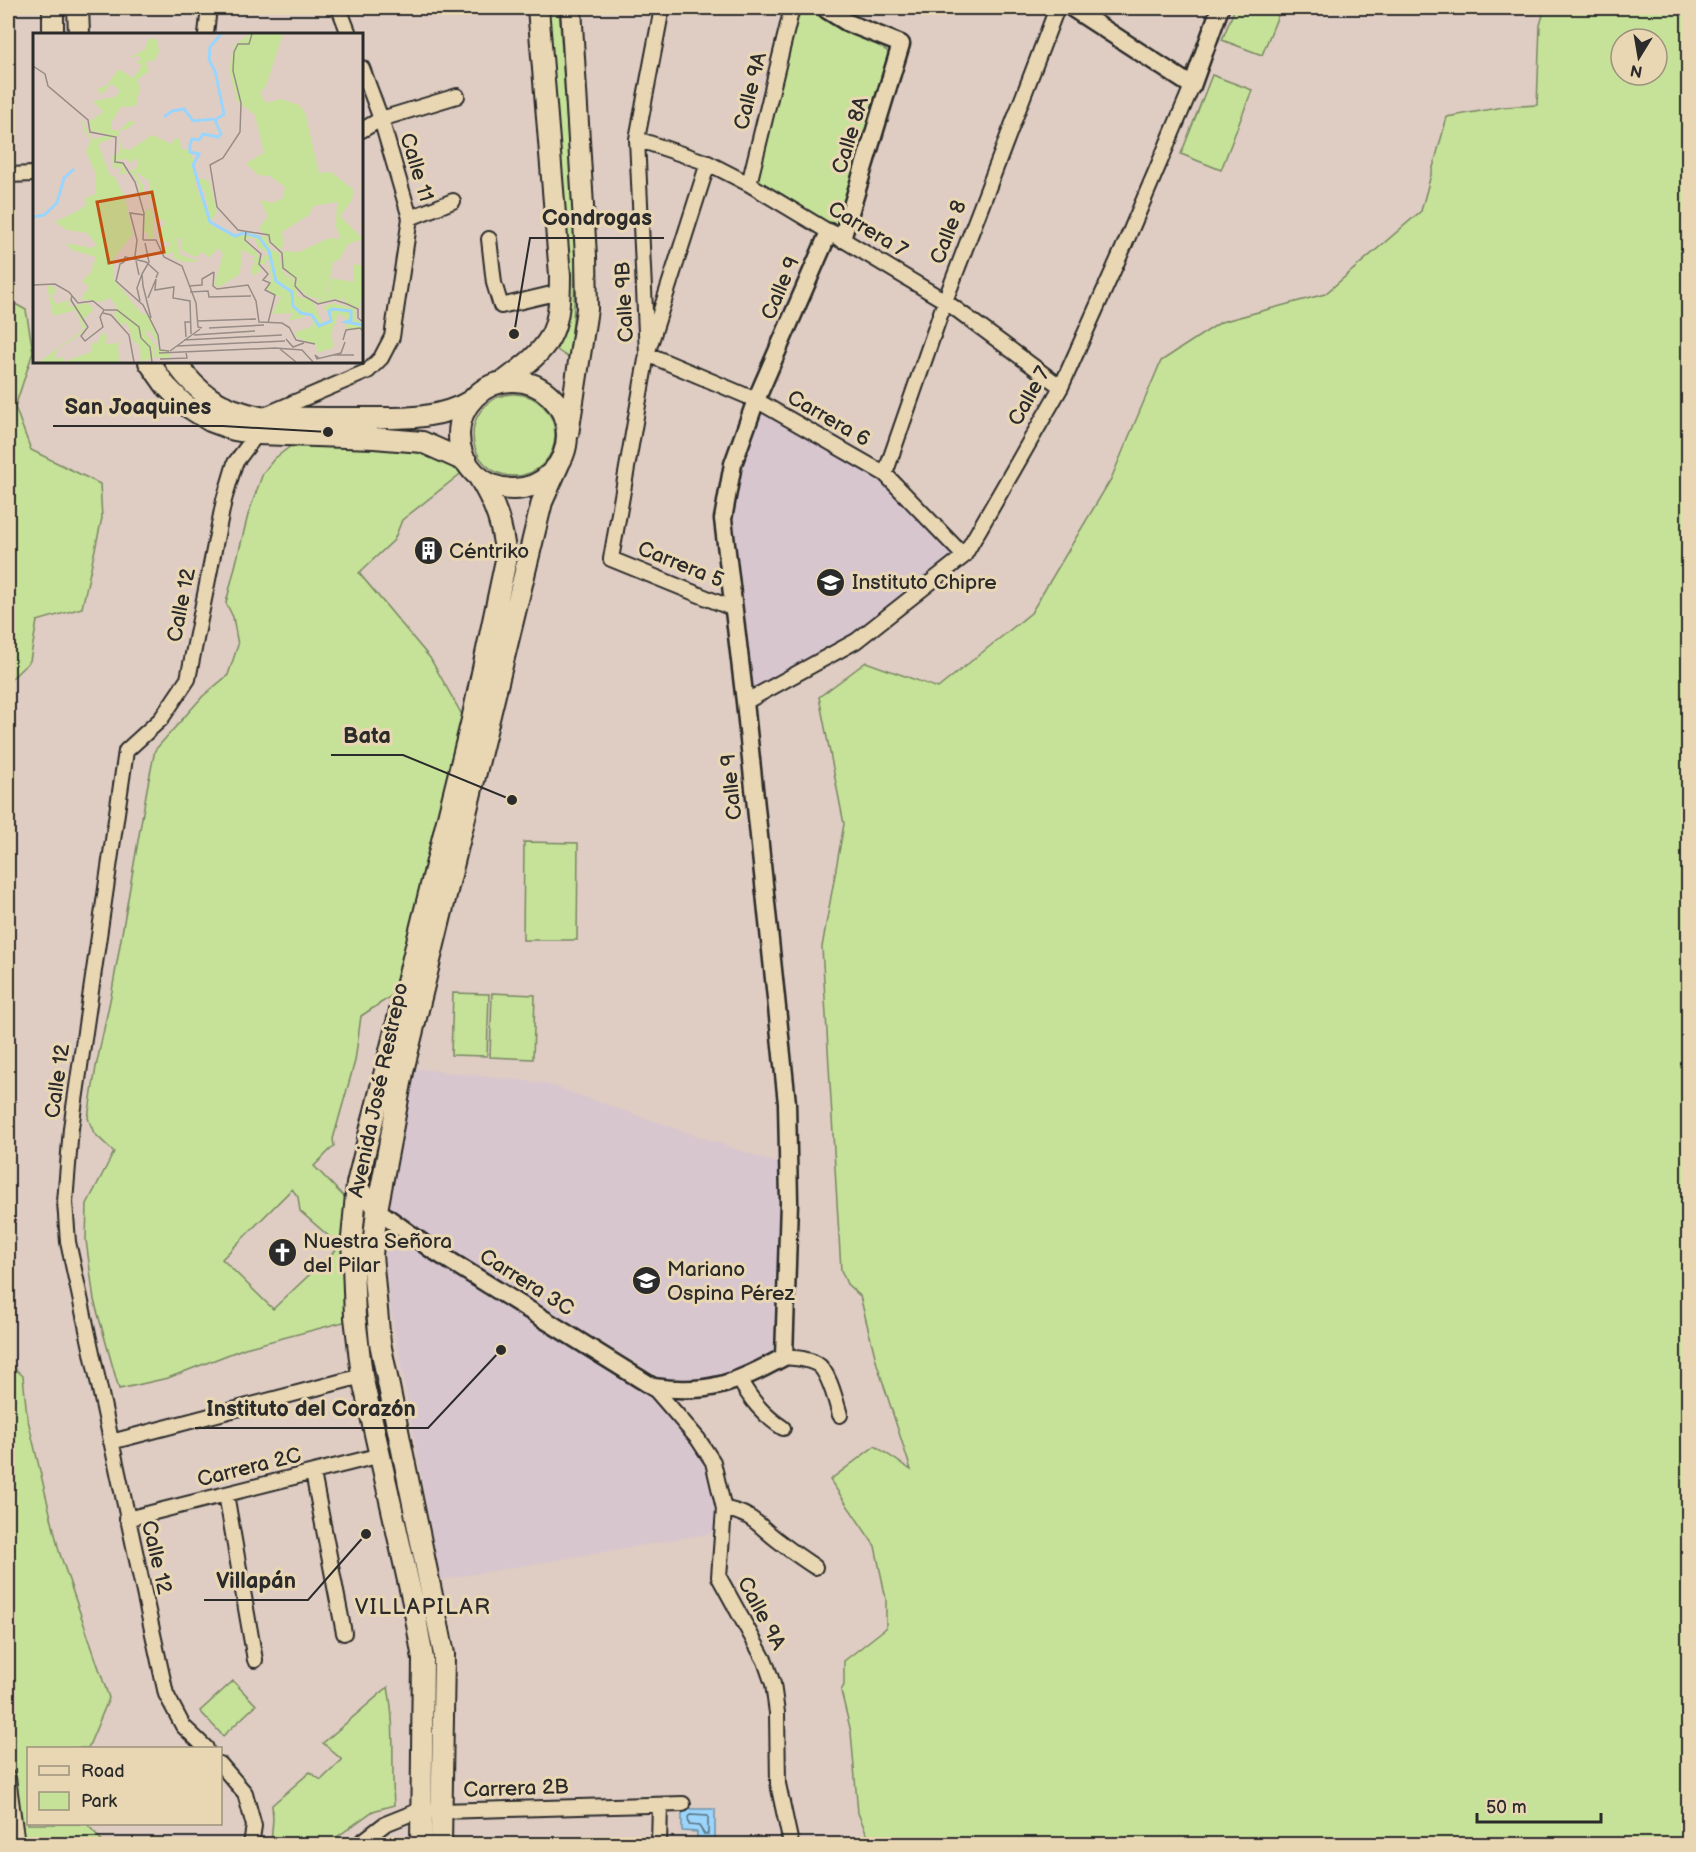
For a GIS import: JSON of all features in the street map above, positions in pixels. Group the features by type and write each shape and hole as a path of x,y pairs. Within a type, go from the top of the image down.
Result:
{"main road":[{"path":"53,8 53,33"},
{"path":"78,8 79,33"},
{"path":"150,363 166,386 185,405 210,421 234,430 259,426 433,415 458,409 526,365 544,348 553,335 560,292 538,8"},
{"path":"176,363 191,383 212,400 259,426 422,442 472,469 491,484 506,489 522,489 549,476 559,464 566,450 586,309 586,256 571,8"},
{"path":"503,382 519,382 534,386 547,394 558,405 565,419 567,434"},
{"path":"472,400 463,414 459,430 460,447 472,469"},
{"name":"Avenida José Restrepo","path":"441,1845 444,1654 380,1343 372,1256 377,1210 404,1067 542,502 559,464"},
{"name":"Avenida José Restrepo","path":"421,1845 423,1659 414,1606 362,1376 355,1317 352,1238 357,1184 472,720 506,560 504,534 492,498 472,469"}],"street":[{"path":"206,33 209,8"},
{"path":"339,8 349,33"},
{"name":"Calle 9B","path":"611,559 647,354 637,139 662,8"},
{"name":"Calle 9A","path":"749,184 792,8"},
{"name":"Calle 8","path":"885,474 945,301 1057,8"},
{"path":"1072,8 1192,86"},
{"name":"Calle 7","path":"745,702 856,641 964,556 1061,387 1192,86 1220,8"},
{"name":"Calle 8A","path":"827,9 848,22 901,44 835,236"},
{"name":"Calle 11","path":"259,426 369,371 381,358 392,336 410,218 381,119 363,71"},
{"path":"363,129 381,119 456,96"},
{"name":"Carrera 7","path":"637,139 708,163 749,184 945,301 1061,387"},
{"path":"647,354 708,163"},
{"path":"8,175 33,174"},
{"path":"410,218 453,201"},
{"name":"Calle 9","path":"784,1357 789,1202 787,1103 745,702 723,519 733,464 756,400 835,236"},
{"path":"489,239 494,284 501,306 560,292"},
{"name":"Carrera 6","path":"647,354 756,400 885,474 964,556"},
{"name":"Calle 12","path":"204,1747 183,1726 166,1694 68,1242 65,1202 71,1128 126,751 161,719 188,679 224,500 236,463 259,426"},
{"name":"Carrera 5","path":"611,559 734,609"},
{"name":"Carrera 3C","path":"357,1184 377,1210 431,1249 653,1387"},
{"path":"653,1387 676,1390 708,1389 739,1379 784,1357 805,1359 818,1364 831,1386 840,1415"},
{"path":"111,1442 362,1376"},
{"path":"739,1379 750,1400 767,1417 783,1428"},
{"name":"Calle 9A","path":"653,1387 698,1439 712,1462 724,1509 719,1577 765,1661 773,1684 777,1713 778,1784 791,1845"},
{"name":"Carrera 2C","path":"127,1519 381,1455"},
{"path":"312,1473 344,1633"},
{"path":"226,1494 255,1660"},
{"path":"724,1509 737,1511 754,1519 781,1544 815,1567"},
{"path":"222,1766 245,1793 255,1826 251,1845"},
{"path":"8,1778 16,1845"},
{"name":"Carrera 2B","path":"359,1845 385,1824 420,1810 683,1804"},
{"path":"659,1845 660,1805"}],"shaded area":[{"name":"Instituto Chipre","path":"756,411 885,474 964,556 856,641 745,702 723,519"},
{"path":"404,1067 544,1083 794,1169 791,1354 746,1377 677,1388 416,1230 674,1395 681,1418 713,1462 724,1509 732,1530 440,1580 390,1304 380,1225"}],"green space":[{"path":"547,8 559,8 576,256 569,358 557,350 563,318"},
{"path":"792,8 825,8 891,54 847,242 749,184"},
{"path":"1235,8 1281,8 1262,55 1222,40"},
{"path":"1545,8 1688,8 1688,1844 871,1844 858,1813 851,1732 841,1691 844,1685 844,1661 886,1628 886,1599 875,1546 830,1480 875,1446 911,1470 877,1364 860,1296 847,1284 841,1270 822,947 844,824 819,697 866,662 938,688 1031,613 1111,479 1161,361 1221,322 1325,294 1421,211 1447,117 1503,107 1537,105 1540,25"},
{"path":"1212,75 1252,90 1221,170 1181,154"},
{"path":"8,300 26,310 33,352 15,407 31,450 100,484 102,518 82,608 37,621 30,661 8,682"},
{"path":"514,394 530,397 543,406 552,419 555,435 552,451 543,464 530,473 514,476 498,473 485,464 476,451 473,435 476,419 485,406 498,397"},
{"path":"292,445 412,446 457,465 464,471 402,520 394,540 359,573 430,658 470,729 408,985 361,1016 355,1061 333,1139 334,1146 314,1166 354,1207 352,1238 370,1315 245,1348 168,1378 119,1389 94,1300 86,1240 87,1204 114,1152 94,1133 88,1118 96,1067 112,991 155,750 203,696 228,675 238,645 233,617 226,603 248,515 263,473 274,459","holes":["292,1189 298,1197 300,1211 340,1246 273,1309 222,1259"]},
{"path":"524,842 578,843 577,940 523,940"},
{"path":"453,993 489,994 487,1056 451,1055"},
{"path":"492,993 535,995 533,1059 490,1057"},
{"path":"8,1362 23,1376 27,1416 59,1551 109,1698 88,1747 27,1747 27,1825 88,1825 105,1844 8,1844"},
{"path":"233,1681 256,1705 223,1736 200,1711"},
{"path":"388,1687 392,1717 394,1805 373,1811 331,1844 271,1844 272,1805 310,1772 321,1780 342,1760 323,1743"}],"water":[{"path":"682,1809 715,1809 715,1844 697,1844 697,1832 682,1831"}],"place":[{"name":"Condrogas","path":"514,334"},
{"name":"San Joaquines","path":"328,432"},
{"name":"Céntriko","path":"428,551"},
{"name":"Instituto Chipre","path":"831,582"},
{"name":"Bata","path":"512,800"},
{"name":"Nuestra Señora del Pilar","path":"282,1253"},
{"name":"Mariano Ospina Pérez","path":"646,1281"},
{"name":"Instituto del Corazón","path":"501,1350"},
{"name":"Villapán","path":"366,1534"}],"district":[{"name":"VILLAPILAR","path":"423,1606"}]}
